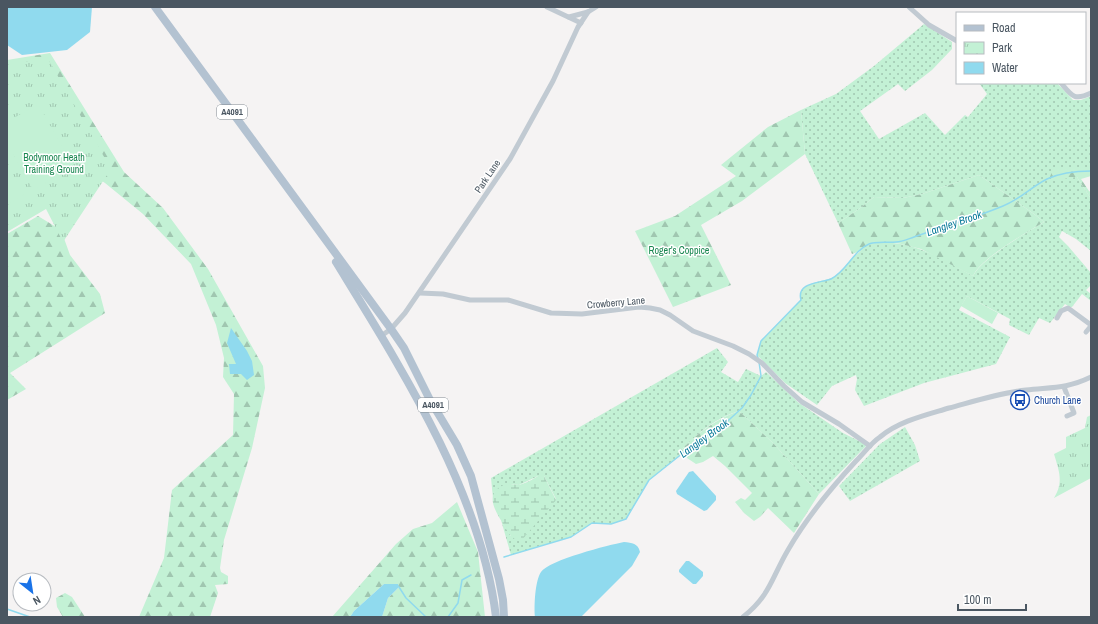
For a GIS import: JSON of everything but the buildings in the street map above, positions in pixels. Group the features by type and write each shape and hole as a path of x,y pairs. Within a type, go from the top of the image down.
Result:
{"main road":[{"name":"A4091","path":"155,7 404,348 430,400 457,445 471,476 499,579 503,600 504,617"},
{"name":"A4091","path":"308,217 381,336 431,426 466,503 489,576 496,617"}],"street":[{"path":"546,7 581,23"},
{"path":"569,17 588,12 596,7"},
{"path":"909,7 929,25 956,40"},
{"name":"Park Lane","path":"381,336 391,329 406,313 450,245 510,159 553,82 581,23 588,12"},
{"path":"1062,84 1076,97 1082,97 1091,93"},
{"name":"Crowberry Lane","path":"420,293 438,294 470,300 508,300 551,313 582,314 639,307 660,310 693,331 733,346 749,354 762,363 802,402 839,424 870,446"},
{"path":"1057,318 1061,311 1068,308 1091,326 1086,332"},
{"path":"743,617 761,600 770,587 788,550 829,490 870,446 885,433 922,416 986,398 1007,393 1064,387 1091,377"},
{"path":"1064,387 1074,413 1067,416"}],"green space":[{"path":"924,24 952,42 952,49 932,70 905,91 898,84 860,111 879,139 925,113 945,135 965,115 968,117 987,94 980,84 1058,84 1073,100 1081,100 1091,96 1091,168 1076,168 1077,177 1091,199 1091,251 1076,239 1062,231 1059,237 1091,273 1091,285 1086,290 1091,294 1091,301 1082,294 1072,307 1065,304 1050,323 1039,318 1029,335 1009,325 1010,319 967,296 959,310 1010,337 996,364 924,383 864,406 855,390 857,379 856,375 832,386 817,405 785,383 757,355 761,341 801,300 802,290 805,287 833,278 853,257 870,244 875,243 904,245 928,252 973,276 985,262 995,254 1044,222 979,175 922,194 903,198 874,197 838,223 805,154 801,110 836,94 874,66"},
{"path":"50,53 124,172 163,208 208,269 263,366 265,388 252,448 224,540 220,568 221,572 228,576 228,584 215,585 218,593 210,617 139,617 164,558 172,490 233,435 234,394 223,377 224,358 216,325 191,264 143,214 105,183 90,173 7,81 7,60"},
{"name":"Bodymoor Heath Training Ground","path":"48,59 111,169 63,242 46,209 7,232 7,64"},
{"path":"38,104 74,167 33,190 7,144 7,122"},
{"name":"Roger's Coppice","path":"801,110 805,154 742,201 701,225 731,285 673,307 635,231 675,216 736,176 721,165 768,127"},
{"path":"7,165 24,195 7,205"},
{"path":"1053,168 1091,168 1091,176 1081,179 1091,192 1091,199 1077,177 1055,180 1050,177"},
{"path":"979,175 1044,222 994,254 978,269 973,276 921,249 897,243 870,243 863,250 852,254 838,223 874,197 903,198 922,194"},
{"path":"38,216 61,230 70,255 100,294 105,313 10,373 26,389 7,400 7,234"},
{"path":"967,296 998,313 992,324 961,306"},
{"path":"717,348 728,362 721,372 738,382 746,369 761,376 766,372 799,403 843,433 867,445 819,494 774,444 739,411 723,417 701,432 682,449 684,452 649,480 626,519 611,524 592,523 571,537 511,555 501,520 511,536 556,499 544,476 538,476 519,485 507,484 495,492 493,498 491,478"},
{"path":"739,411 774,444 819,494 794,533 768,508 754,521 744,513 735,502 741,498 745,500 752,493 725,466 713,456 696,464 687,458 682,449 708,427"},
{"path":"1091,415 1091,478 1054,498 1059,487 1060,476 1054,454 1066,448 1066,437 1085,428 1087,417"},
{"path":"905,427 915,445 920,461 850,501 839,486 880,444"},
{"path":"538,476 544,476 556,500 521,541 515,539 510,534 499,517 494,506 493,496 499,487 506,484 518,485"},
{"path":"457,502 478,552 485,617 382,617 388,598 399,587 384,584 354,611 350,617 332,617 396,544 413,529 432,523"},
{"path":"65,593 72,597 85,617 63,617 57,607 56,598"}],"water":[{"path":"7,7 92,7 90,32 67,50 22,55 7,45"},
{"path":"231,328 252,361 254,375 247,380 241,374 230,374 229,364 236,364 227,343"},
{"path":"693,471 716,496 716,500 707,510 704,511 677,494 676,491 689,472"},
{"path":"624,542 634,544 638,547 640,552 632,566 581,617 535,617 537,581 541,572 546,567 567,558"},
{"path":"686,561 689,561 703,572 703,576 696,584 693,584 679,572"},
{"path":"384,584 398,584 399,587 388,598 382,617 350,617 354,611"}],"waterway":[{"name":"Langley Brook","path":"758,358 757,355 761,341 801,300 800,294 802,290 810,284 831,279 837,275 863,247 869,244 898,242 905,240 1003,206 1041,182 1057,175 1080,171 1091,171"},
{"name":"Langley Brook","path":"504,557 571,537 592,523 611,524 626,519 649,480 688,449 720,428 742,408 761,376 759,362"},
{"name":"Langley Brook","path":"448,617 458,603 462,580 471,575"},
{"name":"Langley Brook","path":"399,587 406,598 426,617"},
{"path":"7,609 30,617"}],"place":[{"name":"Church Lane","path":"1020,400"}]}
